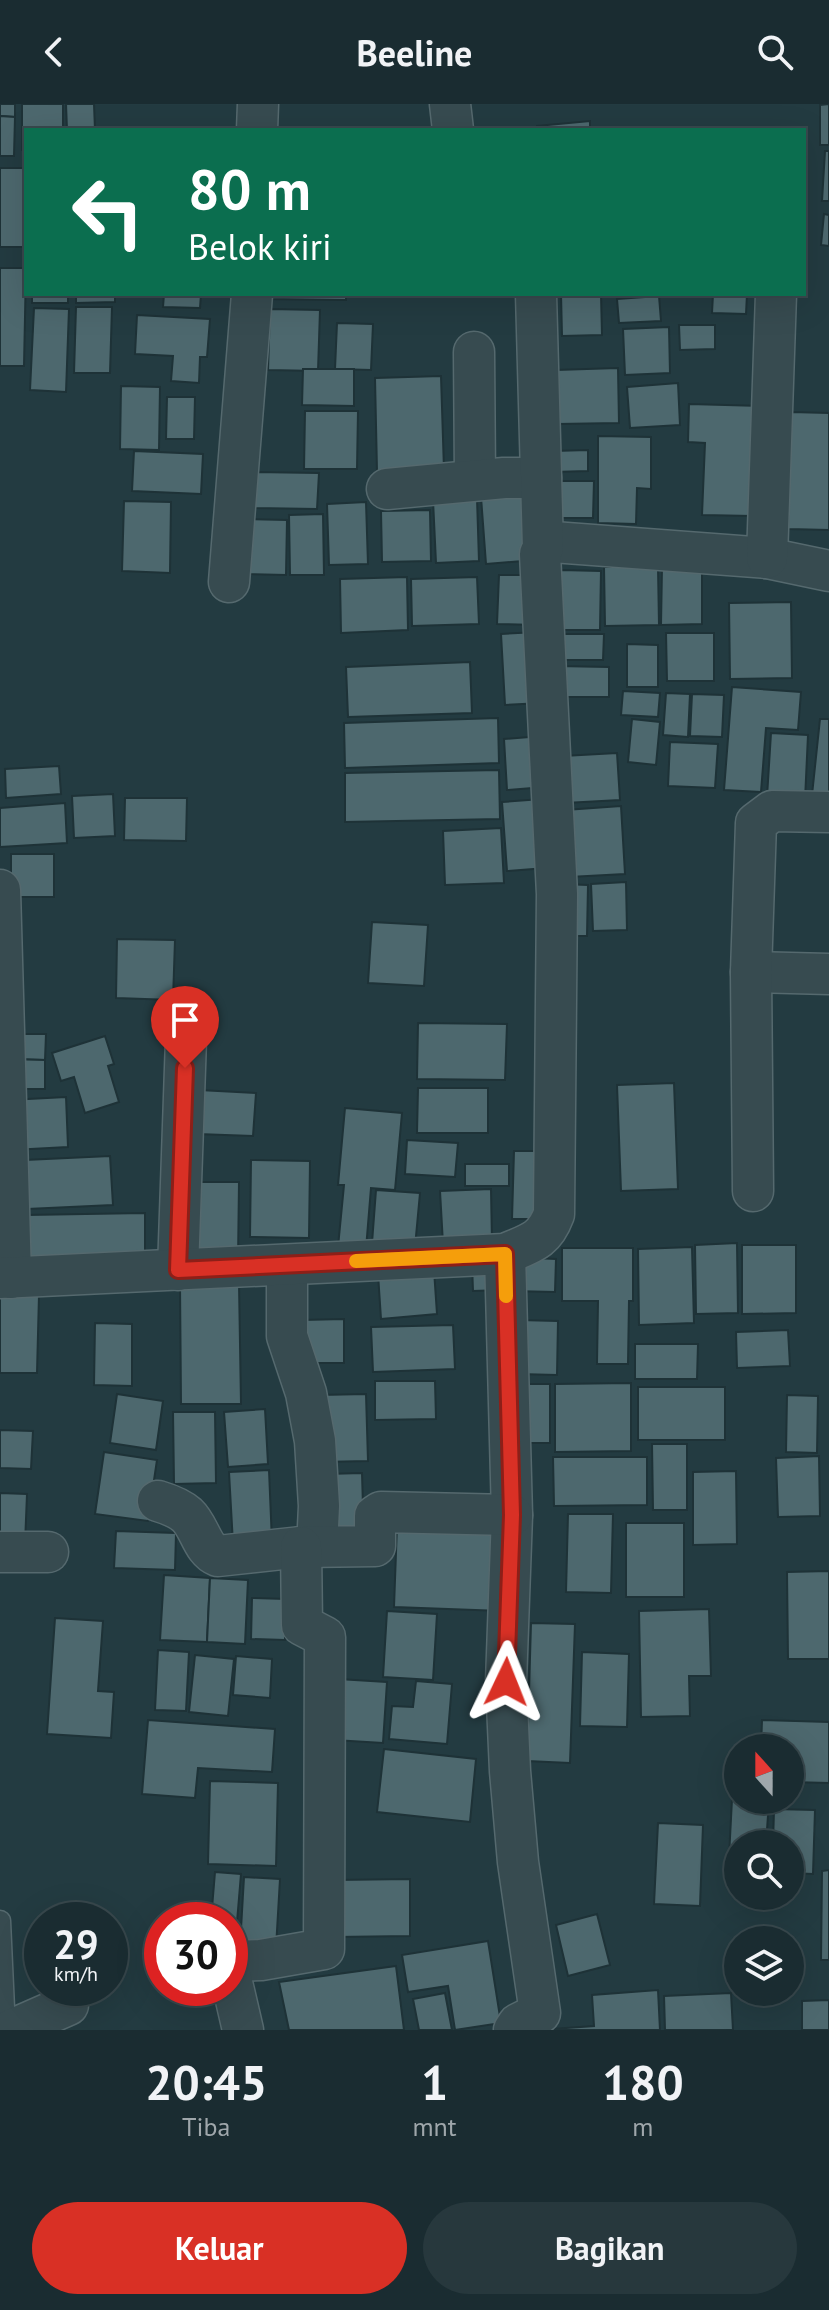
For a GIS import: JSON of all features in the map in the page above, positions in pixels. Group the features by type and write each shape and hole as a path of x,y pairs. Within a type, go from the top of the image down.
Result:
{"street":[{"path":"257,128 258,104"},
{"path":"450,104 453,128"},
{"path":"229,582 252,296"},
{"path":"0,890 5,1278 505,1254 540,1239 554,1214 557,894 540,554 543,548 536,296"},
{"path":"767,558 776,296"},
{"path":"474,352 475,480"},
{"path":"387,489 475,480 541,478"},
{"path":"543,548 553,542 767,558 829,571"},
{"path":"753,1191 751,972 756,823 772,811 829,812"},
{"path":"751,972 829,974"},
{"path":"178,1270 186,1039"},
{"path":"505,1254 512,1515 506,1682 510,1771 518,1862 540,2013 518,2024 514,2030"},
{"path":"248,1960 324,1949 325,1637 302,1625 309,1547 319,1506 315,1441 306,1393 287,1336 287,1265"},
{"path":"158,1501 188,1516 211,1553 218,1556 309,1547 375,1546 375,1516 381,1512 512,1515"},
{"path":"0,1552 48,1552"},
{"path":"11,2030 66,2006"},
{"path":"237,2006 243,2030"}],"lane":[{"path":"0,1921 5,2030"}],"building":[{"path":"0,104 15,104 15,117 0,116"},
{"path":"22,104 63,104 63,128 24,128 22,150"},
{"path":"66,104 94,104 95,128 67,128"},
{"path":"829,104 829,145 820,145 820,105"},
{"path":"0,116 15,117 14,156 0,156"},
{"path":"590,121 590,128 537,126"},
{"path":"825,151 829,151 829,201 822,201"},
{"path":"0,168 23,168 24,247 0,247"},
{"path":"824,214 829,215 829,246 821,245"},
{"path":"0,268 24,268 24,366 0,366"},
{"path":"32,296 68,296 68,303 32,303"},
{"path":"76,296 115,296 115,302 76,303"},
{"path":"164,296 201,296 200,308 163,307"},
{"path":"264,296 346,296 346,300 263,299"},
{"path":"561,296 601,296 602,335 562,336"},
{"path":"659,296 661,321 619,323 617,299"},
{"path":"713,296 747,296 746,314 712,313"},
{"path":"76,307 112,307 110,373 74,373"},
{"path":"34,308 69,309 66,392 30,390"},
{"path":"270,309 320,310 318,371 268,370"},
{"path":"137,315 210,319 207,357 200,357 199,383 171,381 173,356 135,354"},
{"path":"337,323 373,324 371,370 335,369"},
{"path":"679,325 715,325 715,349 680,350"},
{"path":"669,327 670,373 625,375 623,329"},
{"path":"618,368 619,423 557,424 556,370"},
{"path":"303,369 354,369 354,406 302,405"},
{"path":"441,376 444,470 377,472 375,378"},
{"path":"678,383 680,425 630,428 627,387"},
{"path":"121,386 160,387 159,450 120,449"},
{"path":"167,397 195,397 194,439 166,439"},
{"path":"689,404 762,406 752,516 702,515 705,443 688,442"},
{"path":"305,411 358,411 357,469 304,469"},
{"path":"791,412 829,413 829,530 788,529"},
{"path":"598,436 651,437 651,489 637,488 636,524 598,523"},
{"path":"588,450 588,471 553,472 553,451"},
{"path":"134,451 203,454 201,494 132,491"},
{"path":"254,472 319,473 317,509 254,508"},
{"path":"555,481 594,481 593,518 555,518"},
{"path":"530,494 535,560 486,564 481,497"},
{"path":"477,498 479,561 436,563 433,500"},
{"path":"124,501 171,502 170,573 122,571"},
{"path":"366,502 368,564 329,565 327,504"},
{"path":"430,510 431,561 382,562 381,511"},
{"path":"323,514 324,575 290,575 289,515"},
{"path":"242,519 287,520 286,575 241,574"},
{"path":"658,566 659,625 605,626 604,567"},
{"path":"662,566 702,566 702,624 661,625"},
{"path":"561,570 601,571 600,630 560,630"},
{"path":"499,575 538,575 537,625 497,624"},
{"path":"407,577 408,630 341,633 340,579"},
{"path":"477,577 479,624 412,626 411,579"},
{"path":"791,602 792,678 730,679 729,603"},
{"path":"538,632 542,703 505,705 501,634"},
{"path":"666,633 714,633 714,681 667,681"},
{"path":"558,634 604,634 603,660 558,660"},
{"path":"627,644 658,645 658,687 627,687"},
{"path":"470,662 472,713 348,717 346,667"},
{"path":"557,666 609,667 609,697 557,697"},
{"path":"732,687 801,692 798,730 766,728 761,792 724,790"},
{"path":"623,691 660,693 658,717 621,715"},
{"path":"666,693 690,694 688,737 663,735"},
{"path":"692,694 724,695 722,737 690,736"},
{"path":"498,718 499,763 345,768 344,723"},
{"path":"632,719 660,722 656,765 628,762"},
{"path":"820,719 829,719 829,796 812,795"},
{"path":"771,733 808,735 805,800 767,797"},
{"path":"542,736 545,787 507,790 504,739"},
{"path":"670,742 718,744 715,788 668,786"},
{"path":"617,753 620,800 565,803 563,756"},
{"path":"59,766 61,794 6,798 5,769"},
{"path":"499,770 500,819 345,822 345,773"},
{"path":"113,794 115,836 74,838 72,796"},
{"path":"125,798 187,798 186,841 124,840"},
{"path":"542,799 546,868 507,871 502,802"},
{"path":"65,803 67,843 0,847 0,808"},
{"path":"621,806 625,874 569,877 565,810"},
{"path":"501,828 504,883 445,885 443,831"},
{"path":"11,854 54,854 54,897 11,897"},
{"path":"626,882 627,930 593,931 591,884"},
{"path":"561,884 588,885 587,936 560,936"},
{"path":"372,922 428,925 424,986 368,983"},
{"path":"117,939 175,940 173,1000 116,998"},
{"path":"418,1023 507,1024 505,1080 417,1079"},
{"path":"8,1034 46,1034 45,1060 8,1059"},
{"path":"105,1036 114,1064 108,1066 119,1102 85,1113 74,1077 61,1081 52,1053"},
{"path":"8,1059 45,1060 45,1089 7,1089"},
{"path":"674,1083 678,1189 621,1191 617,1085"},
{"path":"418,1088 488,1088 488,1133 417,1133"},
{"path":"199,1090 256,1093 253,1136 197,1134"},
{"path":"66,1097 68,1147 12,1150 9,1100"},
{"path":"345,1108 402,1113 395,1190 371,1188 366,1249 338,1247 344,1185 338,1185"},
{"path":"407,1140 458,1143 455,1177 405,1174"},
{"path":"514,1151 549,1151 548,1219 512,1219"},
{"path":"110,1156 113,1205 27,1209 25,1160"},
{"path":"251,1160 310,1161 309,1238 250,1237"},
{"path":"465,1164 509,1164 509,1186 465,1186"},
{"path":"189,1182 239,1182 238,1262 188,1262"},
{"path":"491,1189 492,1242 443,1244 440,1191"},
{"path":"376,1190 420,1193 415,1247 372,1243"},
{"path":"145,1213 145,1263 27,1265 26,1215"},
{"path":"737,1243 738,1313 696,1314 695,1245"},
{"path":"742,1245 796,1245 796,1313 742,1314"},
{"path":"692,1247 694,1323 639,1325 638,1249"},
{"path":"562,1248 633,1248 628,1364 597,1364 598,1301 562,1301"},
{"path":"512,1257 556,1259 555,1292 511,1291"},
{"path":"503,1263 503,1290 473,1291 472,1264"},
{"path":"434,1270 437,1314 381,1319 378,1274"},
{"path":"239,1283 241,1404 181,1404 180,1284"},
{"path":"0,1294 39,1295 37,1373 0,1373"},
{"path":"344,1319 344,1363 302,1363 302,1320"},
{"path":"519,1320 558,1321 557,1375 518,1374"},
{"path":"95,1323 132,1324 132,1386 94,1385"},
{"path":"453,1325 455,1369 373,1372 371,1327"},
{"path":"788,1330 790,1366 737,1368 736,1332"},
{"path":"635,1344 698,1344 697,1379 635,1379"},
{"path":"375,1381 435,1381 436,1419 375,1420"},
{"path":"631,1383 631,1451 555,1452 555,1384"},
{"path":"522,1384 550,1384 550,1443 522,1443"},
{"path":"638,1387 725,1387 725,1440 638,1440"},
{"path":"117,1394 163,1401 156,1450 110,1443"},
{"path":"366,1394 368,1461 321,1462 319,1395"},
{"path":"787,1395 818,1396 817,1453 786,1452"},
{"path":"265,1409 268,1464 228,1467 224,1412"},
{"path":"173,1412 215,1412 216,1483 174,1484"},
{"path":"0,1430 33,1431 31,1469 0,1468"},
{"path":"652,1444 687,1444 687,1510 653,1510"},
{"path":"104,1452 157,1460 148,1521 95,1514"},
{"path":"819,1456 820,1516 778,1517 776,1458"},
{"path":"553,1457 647,1457 647,1505 554,1506"},
{"path":"269,1470 272,1542 233,1544 229,1472"},
{"path":"736,1471 737,1544 693,1545 693,1472"},
{"path":"362,1473 364,1540 328,1541 326,1474"},
{"path":"0,1493 27,1494 25,1544 0,1542"},
{"path":"568,1514 613,1514 611,1593 566,1592"},
{"path":"626,1523 684,1523 684,1597 626,1597"},
{"path":"397,1525 506,1528 502,1611 394,1607"},
{"path":"116,1531 176,1533 175,1570 114,1568"},
{"path":"829,1571 829,1659 788,1659 787,1572"},
{"path":"164,1575 210,1578 207,1642 160,1640"},
{"path":"210,1578 248,1580 245,1644 207,1642"},
{"path":"252,1598 286,1599 285,1640 251,1639"},
{"path":"709,1609 711,1676 689,1676 690,1716 641,1717 639,1611"},
{"path":"387,1611 437,1614 433,1680 383,1677"},
{"path":"55,1618 103,1621 98,1691 114,1692 111,1738 47,1734"},
{"path":"531,1623 575,1624 570,1763 527,1761"},
{"path":"158,1650 189,1652 186,1711 155,1710"},
{"path":"582,1652 629,1654 627,1727 580,1726"},
{"path":"195,1655 234,1659 228,1716 189,1712"},
{"path":"236,1656 272,1659 270,1698 233,1695"},
{"path":"338,1679 387,1682 383,1743 334,1740"},
{"path":"416,1681 452,1684 447,1744 389,1739 392,1706 413,1707"},
{"path":"148,1720 275,1729 272,1772 198,1768 195,1798 142,1794"},
{"path":"762,1720 829,1722 829,1783 804,1782 804,1734 762,1734"},
{"path":"384,1749 476,1759 470,1822 377,1812"},
{"path":"210,1781 278,1783 276,1866 208,1864"},
{"path":"804,1810 815,1810 813,1874 804,1874 804,1830 773,1830 774,1814 804,1814"},
{"path":"731,1814 768,1814 767,1830 730,1830"},
{"path":"658,1823 703,1825 700,1906 654,1904"},
{"path":"829,1870 829,1960 821,1960 822,1871"},
{"path":"215,1872 241,1874 239,1902 212,1902"},
{"path":"244,1877 280,1879 276,1948 248,1946 248,1902 243,1902"},
{"path":"410,1879 410,1936 335,1937 335,1880"},
{"path":"597,1914 610,1965 568,1976 556,1925"},
{"path":"488,1941 501,2023 455,2030 448,1986 408,1992 402,1955"},
{"path":"396,1966 404,2030 289,2030 279,1982"},
{"path":"658,1990 660,2030 538,2030 594,2026 592,1995"},
{"path":"445,1993 452,2030 419,2030 413,1999"},
{"path":"724,1993 724,2006 732,2006 733,2030 665,2030 664,1996"},
{"path":"829,2000 829,2030 802,2030 804,2001"}],"slow traffic":[{"path":"356,1261 505,1254 506,1296"}],"route":[{"path":"185,1068 178,1270 505,1254 512,1515 506,1682"}]}
